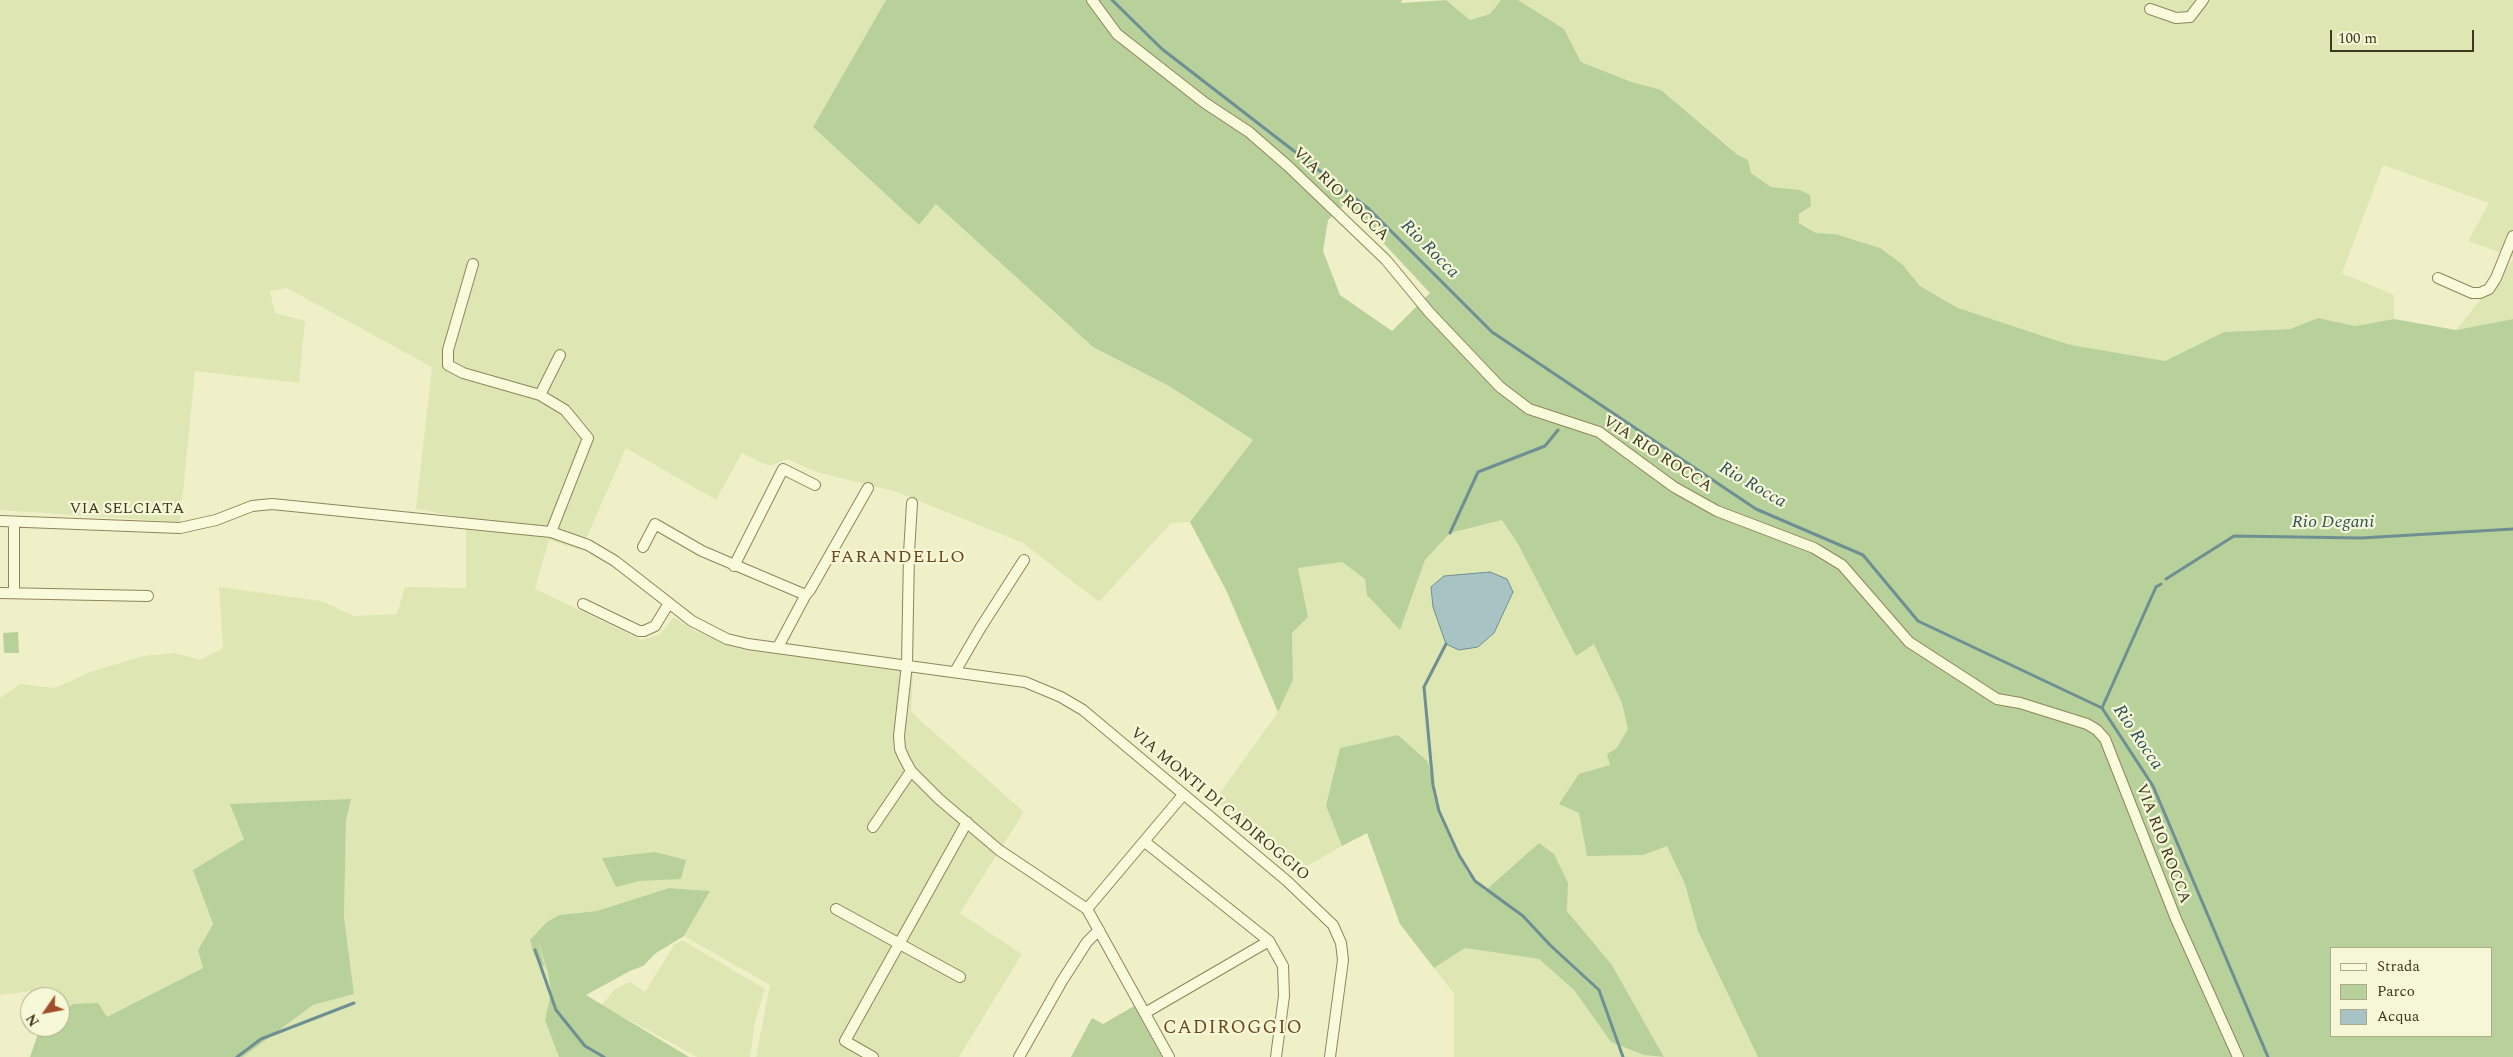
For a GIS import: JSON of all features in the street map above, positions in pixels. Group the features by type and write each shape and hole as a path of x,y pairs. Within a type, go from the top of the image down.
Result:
{"street":[{"name":"VIA RIO ROCCA","path":"1092,0 1117,34 1205,103 1249,132 1288,166 1386,260 1429,312 1500,387 1529,409 1599,432 1674,487 1717,511 1814,548 1842,565 1908,642 1997,699 2020,703 2086,724 2097,730 2105,740 2176,919 2238,1057"},
{"path":"2150,9 2176,18 2190,17 2203,0"},
{"path":"2438,278 2472,293 2480,293 2489,289 2496,278 2513,236"},
{"path":"473,264 448,350 448,365 463,374 540,395 565,410 588,438 551,532"},
{"path":"540,395 560,355"},
{"path":"734,566 783,469 815,485"},
{"path":"778,647 804,596 810,590 868,488"},
{"path":"912,503 906,664 899,736 900,749 911,771 967,822 1006,855 1087,909 1169,1057"},
{"name":"VIA SELCIATA","path":"0,521 180,528 216,520 252,506 272,504 430,520"},
{"name":"VIA MONTI DI CADIROGGIO","path":"430,520 551,532 588,545 615,561 692,621 727,639 956,670 1025,682 1061,697 1083,710 1287,881 1334,925 1341,943 1343,960 1330,1057"},
{"path":"14,522 14,593"},
{"path":"643,546 655,524 734,566 804,596"},
{"path":"956,670 981,626 1024,560"},
{"path":"0,593 148,596"},
{"path":"583,604 639,631 644,631 656,626 669,603"},
{"path":"873,828 911,771"},
{"path":"1087,909 1183,795"},
{"path":"873,1057 845,1042 967,822"},
{"path":"1145,842 1269,941 1283,966 1284,996 1276,1057"},
{"path":"836,909 960,977"},
{"path":"1019,1057 1062,981 1087,942 1099,930"},
{"path":"1145,1013 1269,941"}],"green space":[{"path":"0,0 886,0 813,127 919,225 936,203 1093,347 1169,386 1253,440 1190,522 1171,523 1099,602 1023,543 897,492 816,472 788,459 769,466 742,453 716,500 626,448 581,550 549,540 535,589 642,640 659,635 674,617 695,631 730,644 913,671 911,712 1024,812 960,913 1022,954 959,1057 756,1057 770,985 684,936 710,891 669,888 597,911 559,915 548,973 551,993 545,1020 559,1057 243,1057 313,1005 354,994 344,917 346,820 350,799 244,839 193,870 213,924 198,950 203,968 107,1018 73,1004 70,1006 70,987 20,987 20,992 0,995 0,698 20,684 55,688 90,672 143,656 175,653 200,660 223,648 219,587 321,601 354,616 397,614 405,587 466,588 466,518 416,509 432,367 287,288 270,291 275,313 305,321 299,383 195,371 180,522 0,510"},
{"path":"886,0 1402,0 1401,3 1446,0 1470,20 1490,14 1501,0 1518,0 1564,29 1581,62 1632,82 1661,90 1738,155 1748,160 1751,173 1771,187 1800,190 1810,195 1811,206 1799,214 1799,223 1816,233 1835,234 1880,248 1903,265 1920,286 1958,308 2055,340 2071,345 2165,361 2224,332 2290,329 2318,318 2355,326 2394,319 2456,330 2513,319 2513,1057 1758,1057 1698,931 1685,884 1667,846 1643,855 1587,856 1579,813 1559,804 1579,774 1610,765 1607,754 1617,748 1628,729 1622,703 1594,644 1576,656 1518,544 1502,520 1450,533 1425,560 1400,630 1367,595 1365,579 1342,562 1298,568 1308,617 1292,633 1293,680 1278,712 1227,592 1190,522 1253,440 1169,386 1093,347 936,204 919,225 813,127","holes":["1346,203 1430,293 1392,331 1340,295 1323,251 1328,220"]},
{"path":"1446,0 1501,0 1490,14 1470,20"},
{"path":"1518,0 2513,0 2513,257 2468,241 2489,203 2383,165 2342,273 2394,295 2394,319 2355,326 2318,318 2290,329 2224,332 2165,361 2070,345 1964,311 1920,286 1903,265 1835,234 1816,233 1799,222 1800,190 1771,187 1751,173 1748,160 1739,155 1661,90 1638,84 1581,62 1564,29"},
{"path":"2513,259 2513,319 2456,330"},
{"path":"1502,520 1518,544 1576,656 1620,624 1651,758 1560,804 1579,813 1587,856 1674,843 1890,1057 1664,1057 1612,965 1567,911 1568,883 1539,844 1486,891 1467,872 1439,811 1428,762 1326,806 1342,846 1300,870 1215,800 1278,712 1293,680 1292,633 1307,617 1298,568 1342,562 1408,607 1425,560 1450,533"},
{"path":"18,632 19,653 4,653 3,633"},
{"path":"1398,735 1428,762 1439,811 1467,872 1485,891 1539,843 1554,854 1568,883 1567,911 1612,965 1664,1057 1644,1055 1611,1042 1574,990 1539,959 1465,948 1434,968 1400,924 1367,833 1342,846 1326,806 1340,748"},
{"path":"351,799 346,820 344,917 354,994 313,1005 243,1057 30,1057 37,1037 70,1037 70,1006 73,1004 98,1003 107,1017 203,968 198,950 213,924 193,870 244,839 230,804"},
{"path":"655,852 686,860 681,879 639,881 616,887 602,858"},
{"path":"669,888 710,891 684,936 656,953 643,966 586,995 689,1057 559,1057 545,1020 551,993 548,973 537,937 545,968 534,955 530,940 547,922 559,915 597,911"},
{"path":"682,940 765,989 755,1022 750,1057 697,1057 602,1005 614,990 630,982 645,992 674,945"},
{"path":"1465,948 1539,959 1574,990 1611,1042 1644,1055 1663,1057 1454,1057 1454,994 1434,968"},
{"path":"1134,1006 1162,1057 1071,1057 1092,1018 1103,1024"}],"water":[{"path":"1490,572 1507,579 1513,592 1494,633 1478,647 1459,650 1446,644 1433,607 1431,587 1444,576"}],"waterway":[{"name":"Rio Rocca","path":"1112,0 1162,49 1369,209 1492,332 1756,509 1863,555 1918,621 2102,708 2153,786 2268,1057"},
{"path":"1450,533 1478,472 1545,446 1558,430"},
{"name":"Rio Degani","path":"2166,579 2234,536 2361,538 2513,529"},
{"name":"Rio Degani","path":"2102,708 2156,587 2161,584"},
{"path":"1446,644 1424,687 1433,785 1439,811 1459,855 1475,881 1523,916 1550,945 1599,990 1623,1057"},
{"path":"535,950 556,1010 585,1046 604,1057"},
{"path":"237,1057 261,1039 354,1003"}],"district":[{"name":"FARANDELLO","path":"898,558"},
{"name":"CADIROGGIO","path":"1233,1029"}]}
